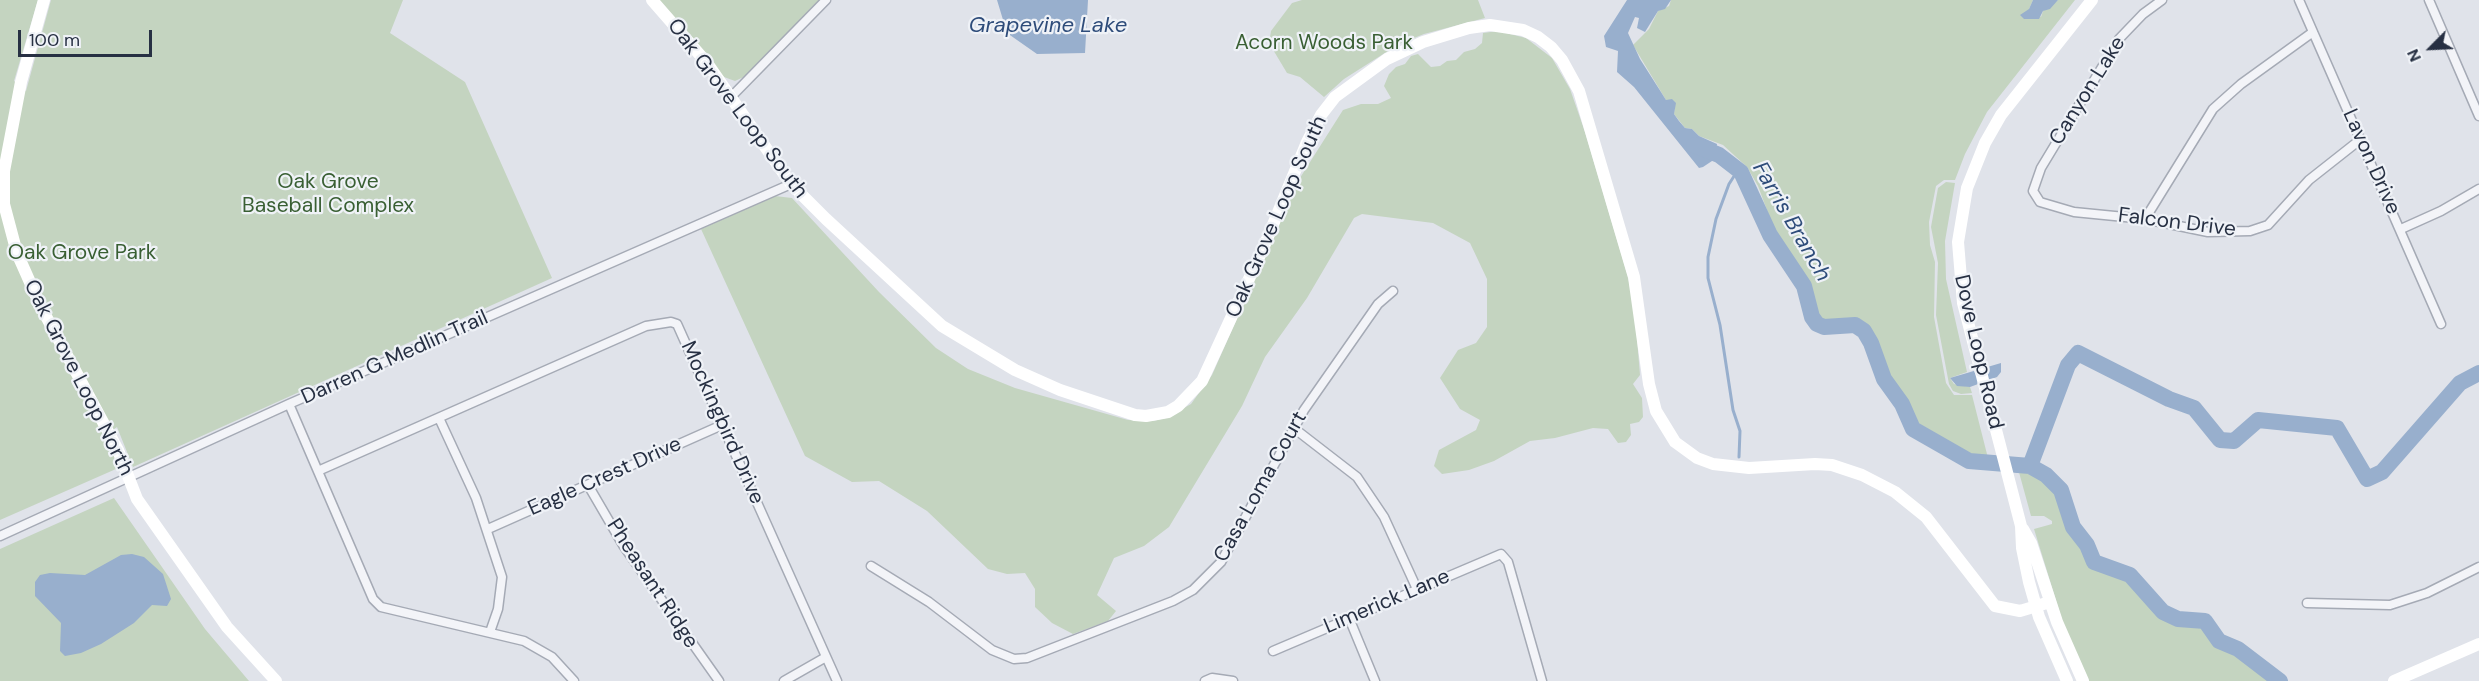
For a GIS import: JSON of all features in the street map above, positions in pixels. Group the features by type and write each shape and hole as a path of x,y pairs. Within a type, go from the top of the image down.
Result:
{"street":[{"name":"Oak Grove Loop North","path":"44,0 21,82 4,171 7,226 41,307 118,450 137,500 227,627 276,681"},
{"name":"Oak Grove Loop South","path":"652,0 682,33 731,97 791,184 926,310 962,339 1015,370 1060,390 1135,415 1158,415 1168,412 1185,401 1202,381 1265,244 1307,142 1321,115 1335,97 1380,64 1424,42 1469,28 1490,25 1523,30 1538,37 1563,60 1579,91 1634,277 1649,384 1656,411 1675,442 1697,458 1713,464 1749,468 1832,465 1862,475 1895,492 1926,516 1995,606 2010,611 2036,607 2050,602"},
{"path":"731,97 826,0"},
{"name":"Dove Loop Road","path":"2067,681 2036,607 2022,548 2021,526 1959,281 1958,242 1967,188 1985,143 2001,115 2092,0"},
{"name":"Canyon Lake","path":"2034,195 2034,186 2041,168 2119,39 2143,14 2162,0"},
{"name":"Lavon Drive","path":"2299,0 2401,229 2440,324"},
{"path":"2429,0 2479,116"},
{"path":"2145,219 2213,109 2241,84 2313,32"},
{"name":"Falcon Drive","path":"2034,195 2044,204 2067,210 2145,219 2226,233 2260,229 2279,215 2296,194 2327,165 2361,140"},
{"name":"Darren G Medlin Trail","path":"0,536 289,404 791,184"},
{"path":"2401,229 2441,211 2461,197 2479,189"},
{"name":"Casa Loma Court","path":"871,566 929,602 1006,658 1027,658 1126,621 1193,590 1227,553 1304,410 1338,358 1378,304 1393,291"},
{"name":"Mockingbird Drive","path":"318,471 646,326 671,322 682,331 837,681"},
{"path":"289,404 373,599 381,607 524,641 552,657 574,681"},
{"path":"439,418 488,529 502,578 502,589 489,632"},
{"name":"Eagle Crest Drive","path":"488,529 722,425"},
{"path":"1295,429 1357,477 1384,517 1417,589"},
{"name":"Pheasant Ridge","path":"588,485 629,554 719,681"},
{"name":"Dove Loop Road","path":"2021,526 2031,543 2050,602 2083,681"},
{"name":"Limerick Lane","path":"1273,651 1501,554 1508,562 1542,681"},
{"path":"2307,603 2390,605 2427,593 2479,567"},
{"path":"1349,618 1375,681"},
{"path":"2394,681 2416,676 2479,644"},
{"path":"784,681 826,657"},
{"path":"1205,681 1212,678 1233,681"}],"green space":[{"name":"Oak Grove Baseball Complex","path":"0,0 38,0 14,81 26,91 51,0 403,0 390,33 465,82 552,278 133,467 117,427 105,436 114,454 116,469 0,520"},
{"path":"657,0 820,0 748,75 735,81 724,77"},
{"name":"Acorn Woods Park","path":"1302,0 1478,0 1485,18 1424,34 1399,44 1344,79 1324,97 1300,77 1287,73 1269,43 1271,31 1292,3"},
{"path":"1671,0 2033,0 2029,9 2041,17 2043,11 2058,0 2075,0 1987,112 1965,154 1955,180 1944,180 1936,186 1929,222 1930,245 1935,262 1934,317 1946,383 1954,395 1972,395 1989,462 1961,454 1948,442 1931,437 1916,426 1907,404 1886,375 1877,343 1869,330 1861,322 1854,320 1820,319 1816,315 1813,293 1807,278 1795,265 1774,229 1758,186 1747,167 1723,145 1699,136 1692,129 1685,128 1674,114 1675,103 1666,100 1633,45 1649,29 1658,11 1669,6"},
{"path":"1498,31 1526,38 1552,58 1570,89 1585,132 1628,277 1635,314 1640,375 1633,384 1642,398 1643,417 1639,422 1630,424 1631,435 1626,442 1618,443 1608,429 1593,428 1555,438 1530,441 1494,461 1469,470 1442,474 1434,466 1439,450 1476,430 1480,420 1460,409 1440,378 1458,350 1476,343 1487,327 1487,279 1470,243 1433,223 1362,214 1354,218 1307,298 1265,357 1242,406 1169,527 1144,546 1114,558 1097,595 1116,611 1108,621 1073,634 1052,623 1035,607 1035,589 1025,573 1007,574 988,569 927,511 879,481 852,482 805,456 701,229 775,196 792,198 879,292 936,348 968,369 1015,388 1128,420 1153,421 1166,418 1191,404 1212,375 1298,181 1343,110 1361,104 1378,104 1391,98 1384,86 1389,74 1396,67 1405,64 1411,56 1418,54 1431,67 1440,66 1447,61 1456,60 1464,52 1475,49 1482,43 1483,33"},
{"path":"1946,182 1955,183 1945,241 1946,279 1967,372 1950,378 1954,384 1970,387 1972,393 1961,394 1953,391 1949,384 1936,315 1938,263 1931,227 1938,188"},
{"path":"2017,465 2030,466 2055,482 2061,490 2073,527 2087,545 2094,562 2130,575 2163,612 2178,619 2205,621 2219,641 2238,649 2280,681 2089,681 2063,623 2034,529 2052,524 2052,521 2044,516 2031,516"},
{"path":"114,498 205,629 249,681 0,681 0,549"}],"water":[{"name":"Grapevine Lake","path":"997,0 1088,0 1085,53 1037,54 1007,33"},
{"path":"1627,0 1671,0 1665,9 1658,11 1645,32 1637,28 1639,18 1635,17 1628,33 1640,59 1666,100 1672,99 1676,103 1674,114 1679,121 1685,128 1692,129 1699,136 1717,144 1715,159 1703,167 1699,168 1634,87 1617,72 1618,51 1606,47 1604,36"},
{"path":"2033,0 2058,0 2050,9 2043,11 2039,19 2024,19 2020,15 2029,9"},
{"path":"2001,363 2001,372 1997,377 1970,387 1957,386 1950,378"},
{"path":"132,554 144,557 163,574 171,599 167,606 152,605 134,623 101,644 81,653 65,656 60,651 61,623 35,596 35,582 40,575 50,573 85,575 121,555"}],"waterway":[{"name":"Farris Branch","path":"1694,145 1719,155 1741,172 1770,235 1804,286 1812,317 1817,324 1824,327 1855,325 1864,331 1871,343 1884,379 1902,404 1913,429 1969,461 2030,466 2068,365 2078,353 2169,399 2194,408 2220,440 2234,441 2258,420 2337,428 2367,479 2382,472 2460,383 2479,373"},
{"path":"1738,170 1729,184 1716,219 1708,257 1708,278 1720,325 1733,410 1740,431 1739,457"},
{"path":"2030,466 2046,475 2061,490 2073,527 2087,545 2094,562 2130,575 2163,612 2178,619 2205,621 2219,641 2238,649 2280,681"}],"park label":[{"name":"Oak Grove Park","path":"82,253"}]}
